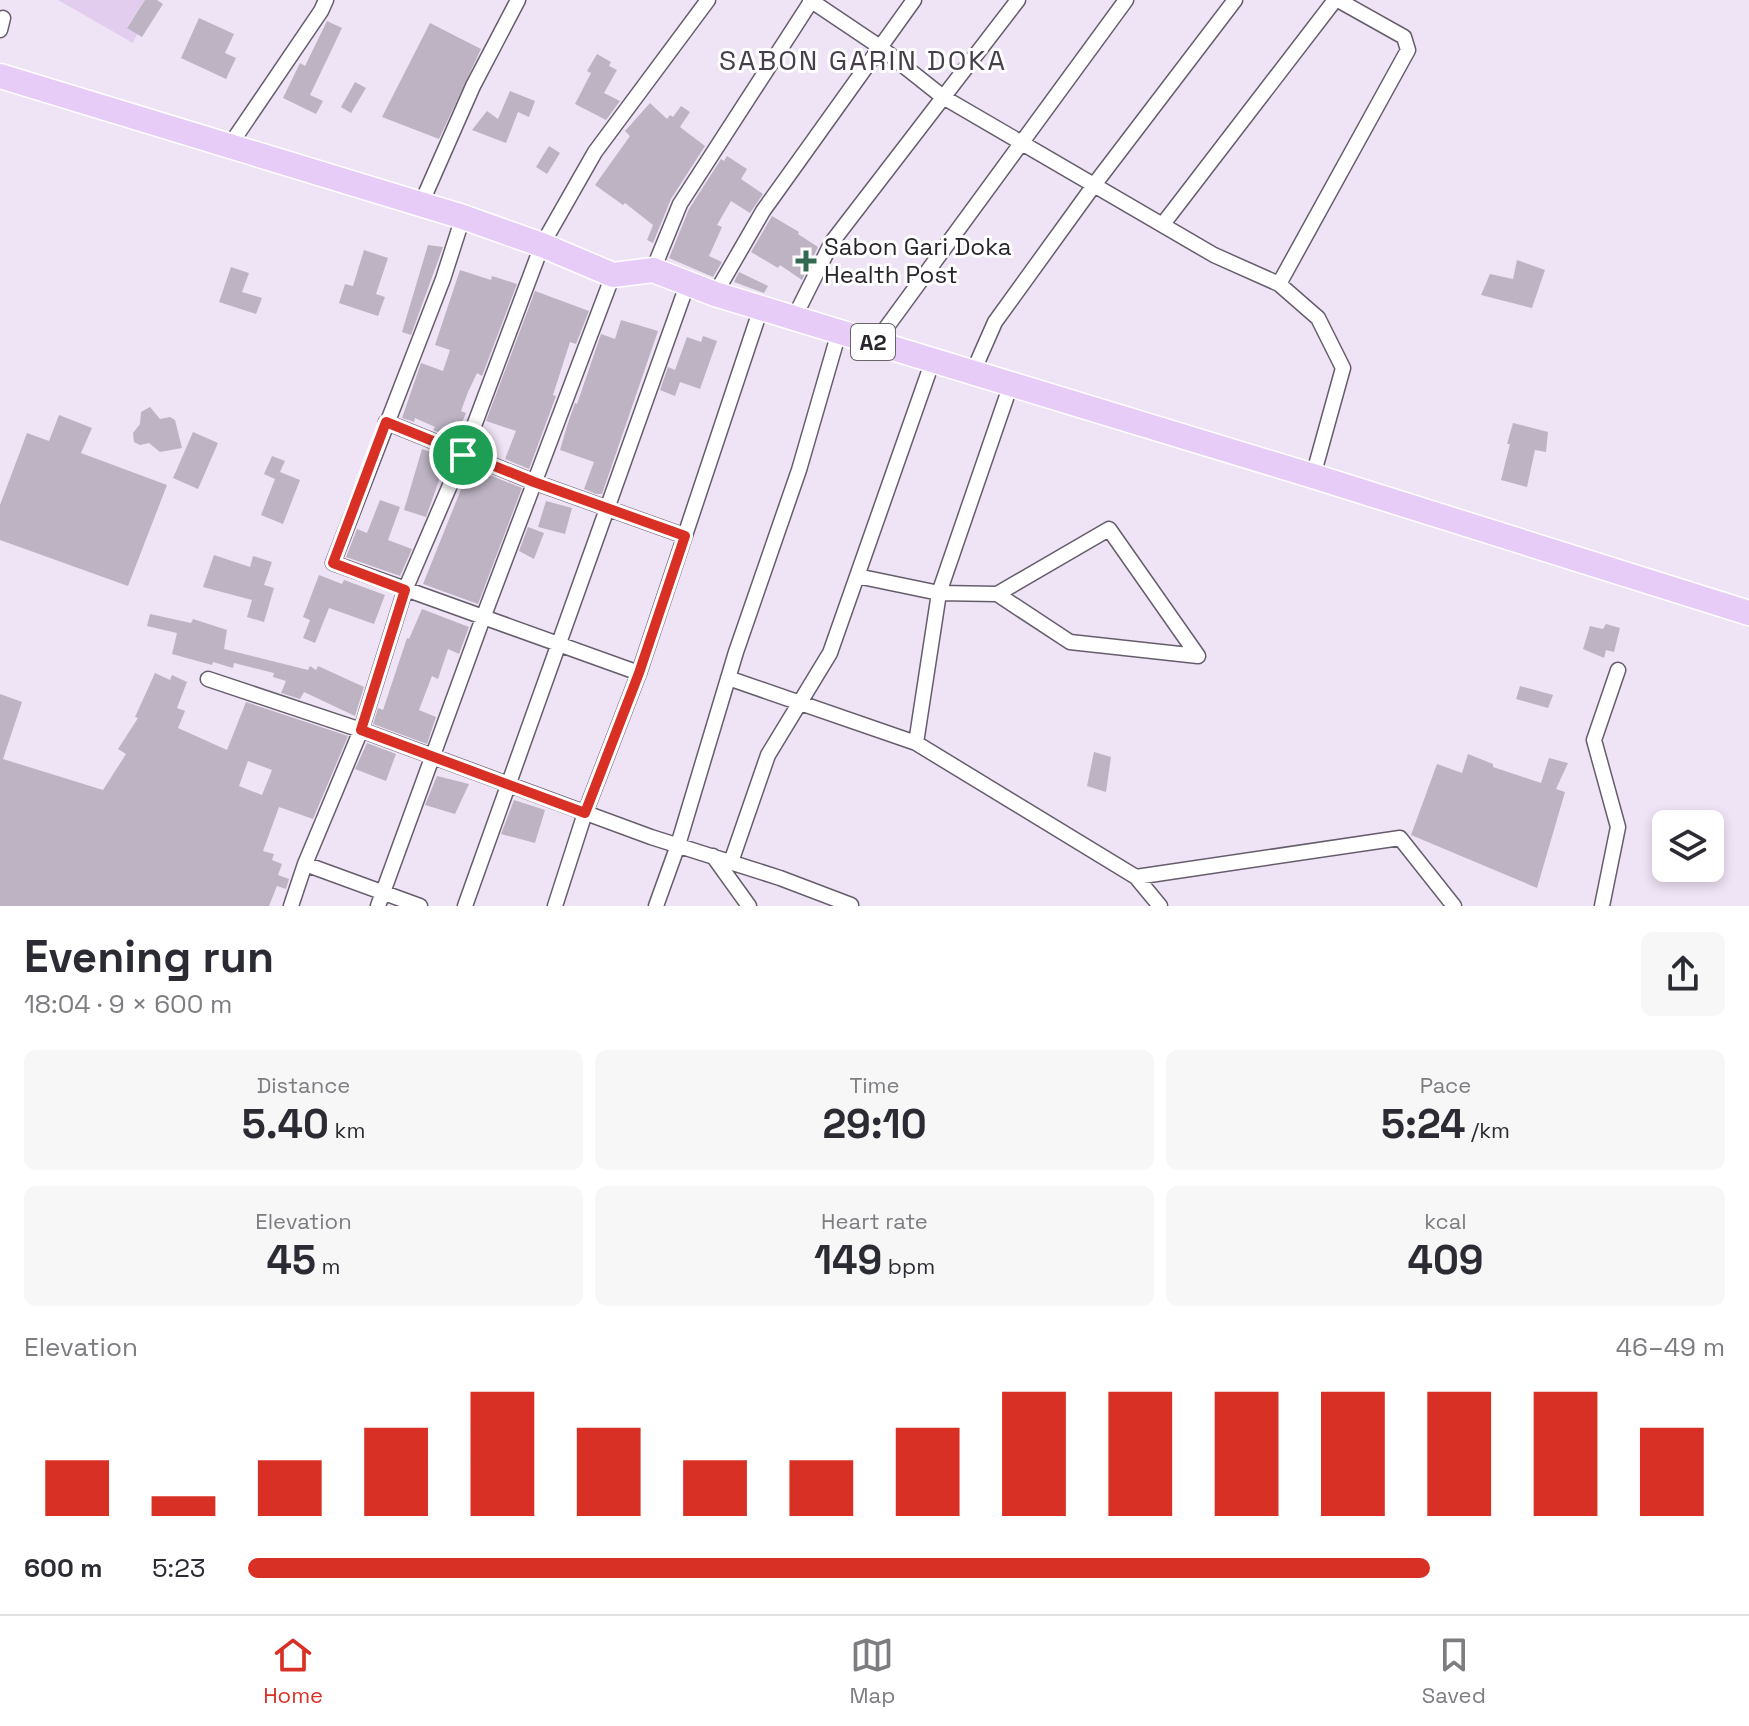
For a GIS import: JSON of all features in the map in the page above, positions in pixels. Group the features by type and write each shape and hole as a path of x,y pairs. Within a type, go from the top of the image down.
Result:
{"highway":[{"path":"1,78 463,217 613,275 653,270"},
{"name":"A2","path":"653,270 715,294 1749,613"}],"street":[{"path":"230,145 326,0"},
{"path":"421,204 473,86 518,0"},
{"path":"291,906 305,864 361,730 405,590 463,455 542,245 595,152 708,0"},
{"path":"653,270 680,204 811,0 880,47 943,97 1214,255 1279,284 1318,318 1343,368 1313,476"},
{"path":"715,294 763,211 914,0"},
{"path":"794,318 832,242 1018,0"},
{"path":"875,343 1126,0"},
{"path":"973,372 995,322 1235,0"},
{"path":"1163,224 1336,0 1404,37 1408,50 1279,284"},
{"path":"463,217 443,279 333,563 639,673"},
{"path":"380,899 613,275"},
{"path":"465,906 687,285"},
{"path":"555,906 585,813 639,673 761,308"},
{"path":"656,906 678,845 728,678 799,470 839,332"},
{"path":"731,862 768,755 830,653 933,360"},
{"path":"916,743 939,593 1011,384"},
{"path":"386,422 607,510 685,536"},
{"path":"857,576 939,593 997,594 1109,529 1198,656 1070,642 997,594"},
{"path":"1602,906 1618,827 1594,740 1618,670"},
{"path":"728,678 916,743 1136,877 1160,906"},
{"path":"208,679 361,730 585,813 851,905"},
{"path":"1136,877 1400,838 1454,906"},
{"path":"713,856 749,906"},
{"path":"305,864 380,899 420,906"}],"shaded area":[{"path":"58,0 145,0 127,27 137,34 133,43"}],"building":[{"path":"145,0 157,0 163,4 142,37 127,28"},
{"path":"199,18 234,34 225,53 236,58 226,79 181,58"},
{"path":"327,21 342,28 310,95 323,101 316,114 283,98 300,63 305,66"},
{"path":"430,23 481,49 439,139 382,117"},
{"path":"597,54 611,62 609,66 617,70 604,93 620,101 606,120 575,104"},
{"path":"355,82 366,88 351,113 341,107"},
{"path":"510,91 535,101 529,117 518,112 506,143 472,130 487,111 498,119"},
{"path":"650,103 667,119 670,115 673,117 681,106 690,112 680,127 705,146 671,199 653,243 647,240 653,225 595,185 630,136 625,131"},
{"path":"549,146 560,153 547,174 536,167"},
{"path":"727,156 747,169 741,179 763,194 750,213 731,201 717,225 722,227 709,256 722,262 713,277 669,258 689,209 721,159 724,161"},
{"path":"772,216 818,247 802,280 780,265 778,268 751,252"},
{"path":"428,245 443,247 411,335 402,332"},
{"path":"364,250 388,258 376,294 385,297 378,316 339,303 345,284 353,286"},
{"path":"1517,260 1545,270 1532,308 1481,295 1490,274 1513,279"},
{"path":"231,267 249,273 242,292 262,298 256,314 219,302"},
{"path":"460,270 517,284 482,376 477,373 468,392 461,411 466,413 455,439 415,418 414,422 402,418 421,363 443,371 450,350 435,345"},
{"path":"739,272 768,286 764,293 734,282"},
{"path":"535,291 589,311 576,344 570,342 553,395 556,396 529,469 505,459 516,431 486,421"},
{"path":"621,320 658,331 602,494 596,494 584,489 594,462 560,450 601,334 615,339"},
{"path":"703,336 717,341 700,389 680,382 675,396 660,390 668,367 675,370 687,337 701,342"},
{"path":"150,407 160,419 170,417 175,420 182,448 160,452 149,443 140,445 134,442 133,433 140,424 141,412"},
{"path":"59,415 92,428 81,453 167,485 128,586 0,540 0,505 27,433 49,441"},
{"path":"1513,423 1548,432 1546,452 1535,450 1527,487 1501,480"},
{"path":"193,432 218,443 198,489 173,478"},
{"path":"422,449 447,458 426,517 404,510"},
{"path":"272,456 285,461 280,472 300,480 283,524 261,515 275,479 264,474"},
{"path":"470,467 522,488 478,604 423,584"},
{"path":"380,500 400,507 388,540 412,549 400,576 346,557 357,529 367,533"},
{"path":"546,501 572,508 565,534 538,527"},
{"path":"528,527 544,533 534,559 519,551"},
{"path":"214,555 250,567 253,556 272,562 264,585 274,588 264,622 247,617 252,600 203,587"},
{"path":"319,575 342,584 344,580 385,595 374,624 329,608 315,643 303,638 310,620 303,617"},
{"path":"422,609 469,627 459,654 448,649 438,679 432,676 419,710 436,717 427,744 373,724 378,708 383,710 407,638"},
{"path":"150,614 191,623 193,619 227,630 224,649 308,670 310,666 316,670 318,666 364,687 355,716 304,692 300,699 281,693 286,681 273,677 274,673 234,663 233,668 213,662 212,665 172,654 177,633 147,626"},
{"path":"1606,624 1620,628 1614,652 1606,650 1604,658 1583,649 1590,626 1603,629"},
{"path":"155,673 170,680 172,675 187,682 177,708 185,711 178,728 227,750 246,702 348,736 313,819 279,807 263,851 274,854 272,860 282,864 278,875 289,879 286,889 277,886 269,906 0,906 0,694 22,702 3,759 103,790 126,754 118,749 138,718 135,717","holes":["248,761 272,770 262,795 239,786"]},
{"path":"1520,686 1553,695 1548,708 1516,699"},
{"path":"367,743 396,754 386,781 355,769"},
{"path":"1094,752 1111,757 1106,792 1087,786"},
{"path":"1468,754 1493,764 1493,767 1541,783 1549,758 1568,763 1556,789 1565,792 1537,888 1411,835 1437,764 1462,773"},
{"path":"437,776 469,784 455,814 425,805"},
{"path":"514,800 545,810 535,843 501,834"}],"place":[{"name":"Sabon Gari Doka Health Post","path":"806,261"}],"district":[{"name":"SABON GARIN DOKA","path":"863,60"}],"route":[{"path":"386,422 463,455 685,536 639,673 585,813 361,730 405,590 333,563 347,525 386,422"}]}
